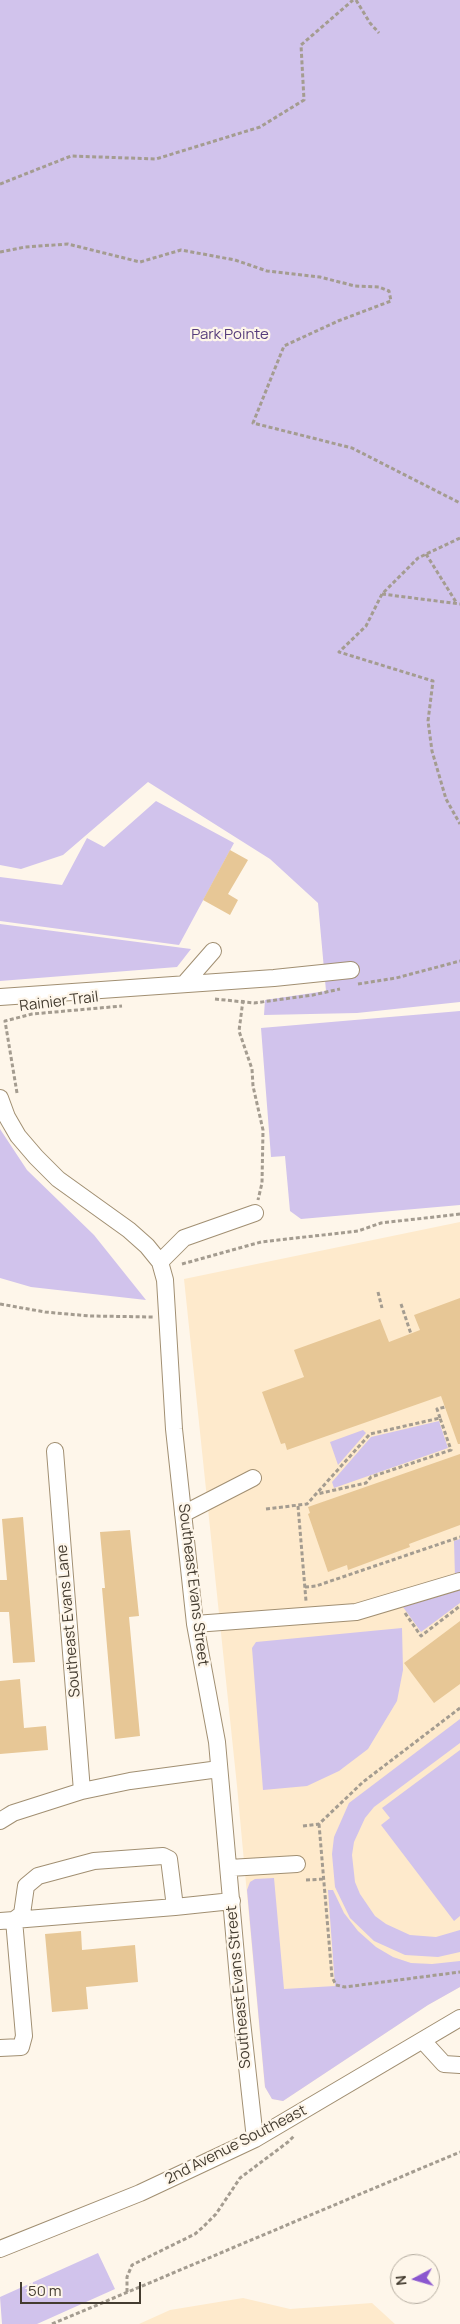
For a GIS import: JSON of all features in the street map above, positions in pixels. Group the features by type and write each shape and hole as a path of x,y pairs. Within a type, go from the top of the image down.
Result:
{"street":[{"path":"185,983 213,951"},
{"path":"0,997 243,980 351,970"},
{"name":"Southeast Evans Street","path":"0,1098 7,1117 18,1136 36,1157 58,1179 130,1230 147,1246 160,1262 165,1280 174,1429 195,1624 217,1742 254,2139"},
{"path":"160,1262 184,1238 255,1213"},
{"name":"Southeast Evans Lane","path":"55,1451 82,1791"},
{"path":"183,1514 254,1478"},
{"path":"195,1624 356,1612 460,1581"},
{"path":"0,1821 30,1807 82,1791 130,1781 219,1769"},
{"path":"7,1921 22,1914 26,1886 38,1876 94,1860 163,1856 169,1859 175,1907"},
{"path":"229,1868 297,1864"},
{"path":"7,1921 232,1902"},
{"path":"0,2048 21,2047 24,2036 7,1921"},
{"name":"2nd Avenue Southeast","path":"0,2249 140,2193 254,2139 460,2018"},
{"path":"423,2040 444,2064 460,2065"}],"path":[{"path":"0,184 71,156 156,159 260,127 304,100 301,45 355,0 379,33"},
{"path":"0,252 25,247 68,244 140,262 181,250 235,260 267,271 320,277 355,286 379,286 389,291 391,301 338,321 284,346 252,423 352,448 460,503"},
{"path":"460,538 418,558 382,594 366,626 339,652 433,681 428,721 432,750 446,799 460,824"},
{"path":"426,554 458,603"},
{"path":"382,594 458,603"},
{"path":"243,980 243,1001 239,1031 252,1069 253,1086 262,1130 262,1184 255,1213"},
{"path":"206,999 243,1001"},
{"name":"Rainier Trail","path":"17,1096 5,1021 32,1014 131,1006"},
{"path":"182,1264 261,1242 358,1230 381,1223 460,1214"},
{"path":"378,1292 382,1308"},
{"path":"0,1304 45,1312 146,1318"},
{"path":"401,1304 411,1334"},
{"path":"318,1494 366,1483 371,1477 451,1450 437,1410 445,1407"},
{"path":"266,1509 307,1504 370,1434 440,1418"},
{"path":"298,1506 307,1616"},
{"path":"305,1587 316,1586 460,1536"},
{"path":"396,1600 420,1636 460,1606"},
{"path":"303,1826 319,1824 363,1782 460,1708"},
{"path":"319,1824 332,1977 336,1984 345,1987 460,1972"},
{"path":"306,1880 324,1879"},
{"path":"127,2293 127,2277 132,2266 195,2234 216,2214 240,2178 288,2142 295,2134"},
{"path":"52,2324 460,2152"}],"shaded area":[{"path":"460,1222 460,1987 428,2005 283,2101 272,2099 265,2087 264,2078 237,1786 184,1279"},
{"path":"243,2298 290,2309 372,2303 395,2324 139,2324 170,2310"}],"green space":[{"name":"Park Pointe","path":"0,0 460,0 460,1002 357,1013 264,1015 265,1000 326,991 318,903 270,859 148,782 63,855 21,869 0,865"},
{"path":"156,801 234,843 179,945 0,921 0,877 62,885 87,838 104,847"},
{"path":"0,924 191,949 177,967 0,981"},
{"path":"460,1011 460,1205 301,1219 290,1211 285,1156 271,1157 261,1028"},
{"path":"0,1129 27,1170 94,1235 146,1300 31,1287 0,1278"},
{"path":"439,1421 448,1448 334,1488 332,1482 371,1437"},
{"path":"363,1430 366,1433 338,1465 330,1442"},
{"path":"460,1539 460,1575 455,1577 454,1541"},
{"path":"460,1590 460,1603 421,1632 403,1607"},
{"path":"402,1628 403,1670 397,1701 368,1749 339,1771 307,1786 263,1790 252,1648 256,1642"},
{"path":"460,1719 460,1743 374,1807 365,1818 354,1842 352,1855 355,1882 360,1894 375,1916 386,1924 410,1935 436,1937 460,1930 460,1952 438,1957 405,1955 374,1941 350,1918 335,1887 332,1854 334,1837 349,1803"},
{"path":"460,1750 460,1916 454,1921 381,1825 390,1818 382,1808"},
{"path":"274,1878 284,1989 335,1986 328,1890 333,1890 344,1913 358,1931 376,1947 393,1957 411,1963 432,1964 460,1961 460,1987 428,2005 283,2101 272,2099 265,2087 247,1890 250,1882 255,1879"},
{"path":"98,2253 115,2289 37,2324 2,2324 0,2297"}],"building":[{"path":"230,850 248,860 228,894 238,900 230,915 203,900"},
{"path":"460,1298 460,1444 458,1444 441,1396 287,1450 285,1443 281,1444 262,1392 304,1377 294,1350 380,1319 389,1342 420,1330 414,1315"},
{"path":"460,1454 460,1525 409,1544 410,1547 348,1570 347,1565 328,1572 308,1514 310,1513 308,1507"},
{"path":"23,1517 35,1662 13,1663 9,1612 0,1612 0,1580 7,1580 2,1519"},
{"path":"130,1530 139,1616 129,1617 140,1736 115,1739 102,1588 105,1588 100,1532"},
{"path":"460,1621 460,1684 434,1703 404,1663"},
{"path":"20,1679 24,1728 46,1726 48,1750 0,1754 0,1681"},
{"path":"81,1931 82,1950 135,1945 138,1982 86,1987 88,2009 52,2012 45,1934"}]}
